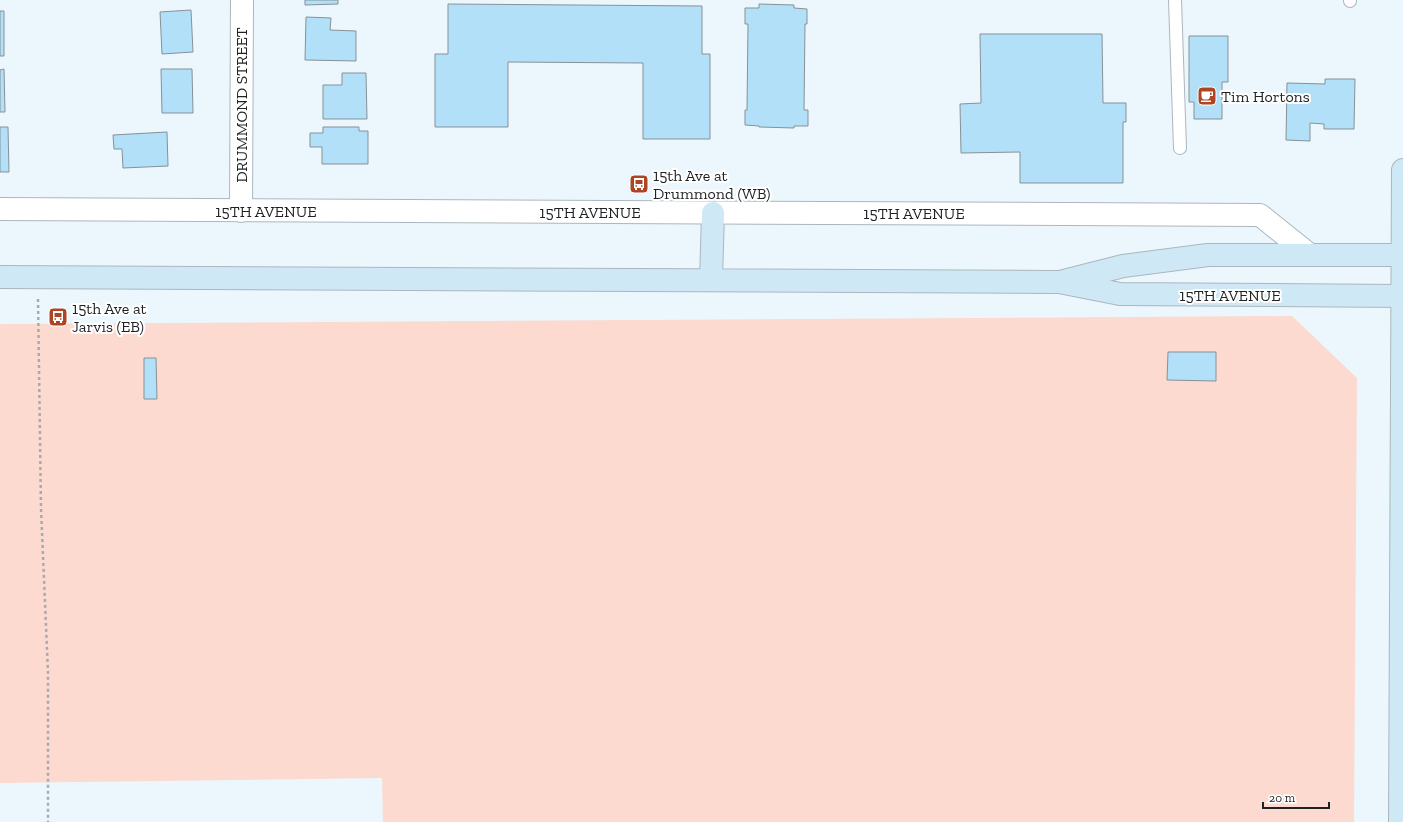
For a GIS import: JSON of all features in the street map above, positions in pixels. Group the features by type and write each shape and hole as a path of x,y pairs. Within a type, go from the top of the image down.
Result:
{"main road":[{"path":"1400,822 1403,170"},
{"path":"711,280 713,213"},
{"name":"15TH AVENUE","path":"1059,282 1123,266 1208,255 1403,254"},
{"name":"15TH AVENUE","path":"0,276 1059,282 1120,294 1403,296"}],"street":[{"name":"DRUMMOND STREET","path":"241,211 242,0"},
{"name":"15TH AVENUE","path":"0,209 1260,215 1310,255"}],"lane":[{"path":"1175,0 1180,148"}],"path":[{"path":"38,277 41,508 48,673 48,822"}],"shaded area":[{"path":"1292,316 1357,378 1354,822 383,822 382,778 0,783 0,324"}],"building":[{"path":"305,0 338,0 338,4 305,5"},
{"path":"448,4 702,6 702,54 710,54 710,139 643,139 643,63 508,62 508,127 435,127 435,54 448,54"},
{"path":"759,4 794,5 794,8 807,9 807,24 805,24 804,110 808,110 808,126 794,126 794,128 745,125 745,110 747,110 748,24 745,24 745,8 759,8"},
{"path":"191,10 193,52 162,54 160,12"},
{"path":"0,11 4,11 4,56 0,56"},
{"path":"306,17 331,18 330,30 356,31 356,61 305,60"},
{"path":"980,34 1102,34 1103,103 1126,103 1126,122 1123,122 1123,183 1020,183 1020,152 961,153 960,104 981,103"},
{"path":"1189,36 1228,36 1228,82 1222,82 1222,119 1194,119 1194,102 1189,102"},
{"path":"4,69 5,112 0,112 0,70"},
{"path":"161,69 192,69 193,113 162,113"},
{"path":"342,73 366,73 367,119 323,119 323,85 342,85"},
{"path":"1325,79 1355,79 1354,129 1324,129 1324,124 1310,123 1310,141 1286,140 1287,83 1325,84"},
{"path":"0,127 8,127 9,172 0,172"},
{"path":"323,127 359,127 359,131 368,131 368,164 322,164 322,147 310,147 310,133 323,133"},
{"path":"167,132 168,166 123,168 122,149 114,149 113,135"},
{"path":"1168,352 1216,352 1216,381 1167,380"},
{"path":"144,358 156,358 157,399 144,399"}],"place":[{"name":"Tim Hortons","path":"1207,96"},
{"name":"15th Ave at Drummond (WB)","path":"639,184"},
{"name":"15th Ave at Jarvis (EB)","path":"58,317"}]}
